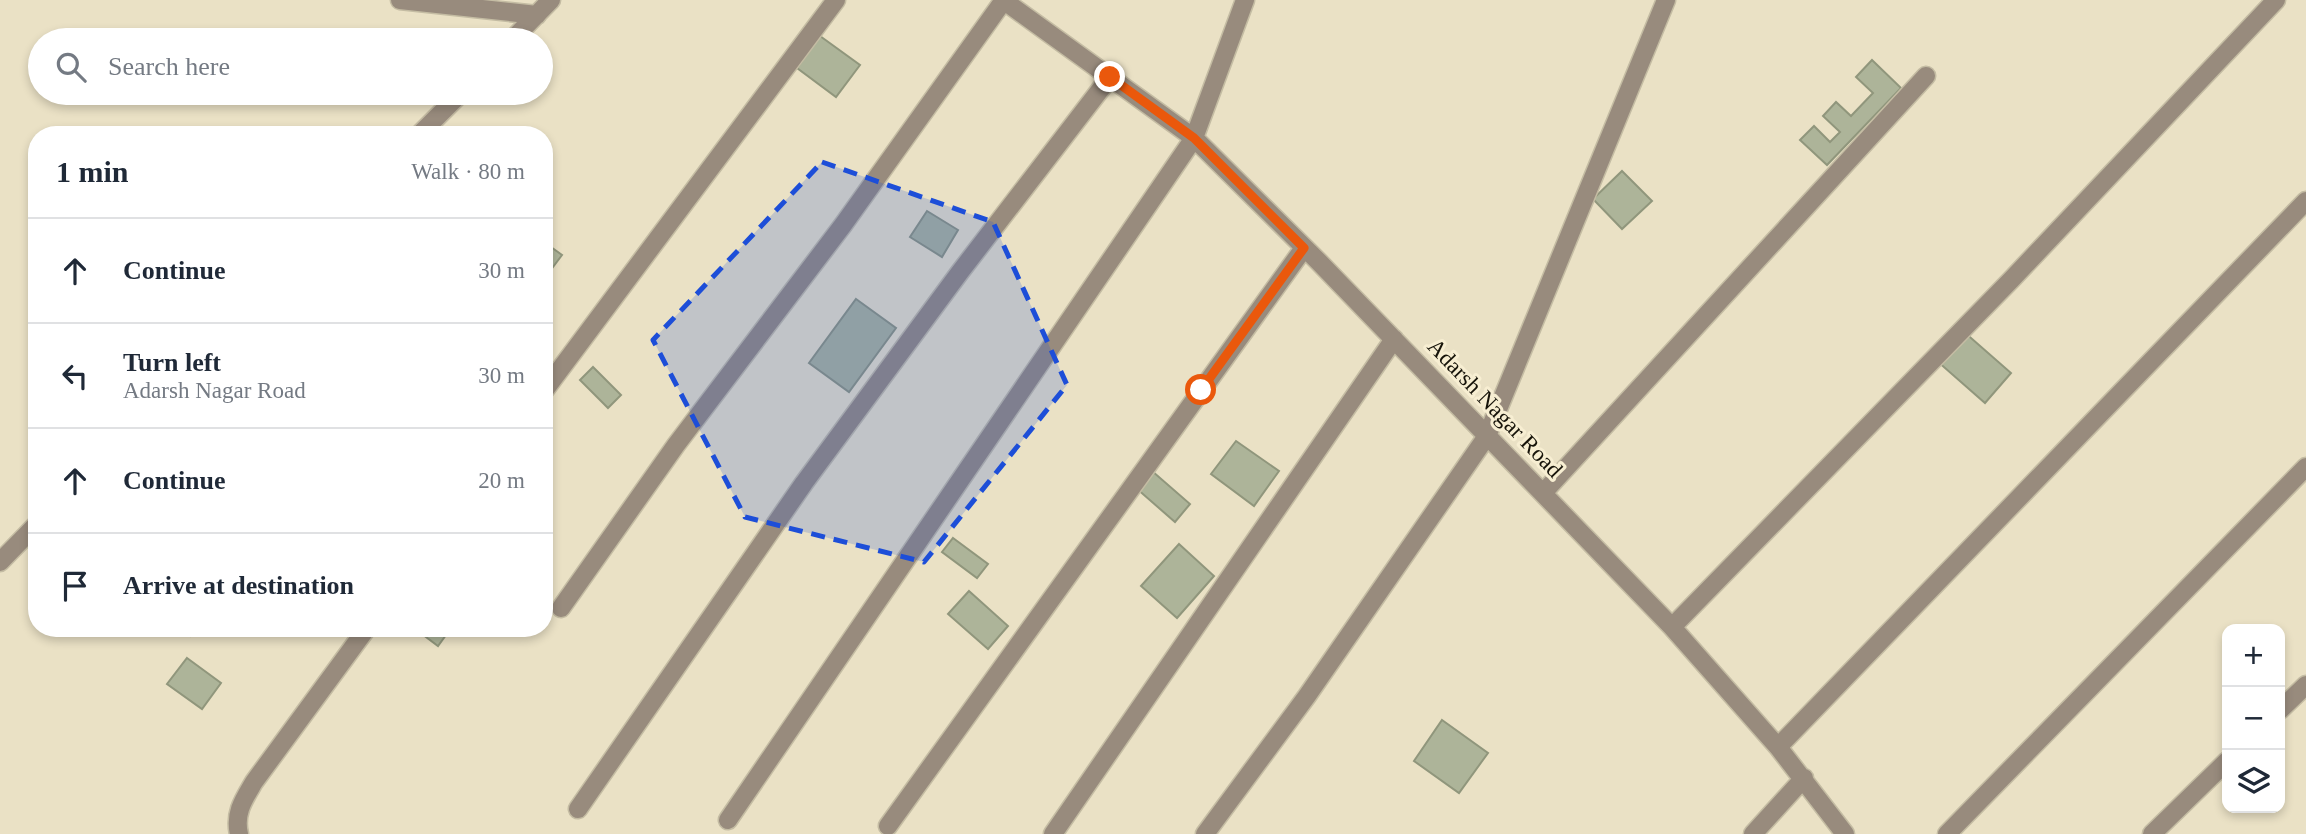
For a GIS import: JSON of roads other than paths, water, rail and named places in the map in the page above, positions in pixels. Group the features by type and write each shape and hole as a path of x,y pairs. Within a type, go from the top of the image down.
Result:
{"street":[{"path":"400,0 537,15"},
{"path":"524,28 551,0"},
{"path":"553,379 836,0"},
{"path":"561,608 676,445 843,225 1004,0"},
{"name":"Adarsh Nagar Road","path":"1004,0 1194,138 1394,339 1672,627 1804,778 1845,834"},
{"path":"729,820 1194,138 1245,0"},
{"path":"1205,834 1307,696 1487,436 1666,0"},
{"path":"1672,627 2011,279 2276,0"},
{"path":"1543,493 1926,76"},
{"path":"578,809 804,483 960,272 1110,77"},
{"path":"428,126 449,105"},
{"path":"1778,747 2306,201"},
{"path":"888,826 1304,248"},
{"path":"1053,834 1394,339"},
{"path":"1947,834 2306,467"},
{"path":"0,562 28,533"},
{"path":"239,834 236,822 240,806 254,782 360,637"},
{"path":"2285,705 2306,685"},
{"path":"2152,834 2222,766"},
{"path":"1753,834 1804,778"}]}
